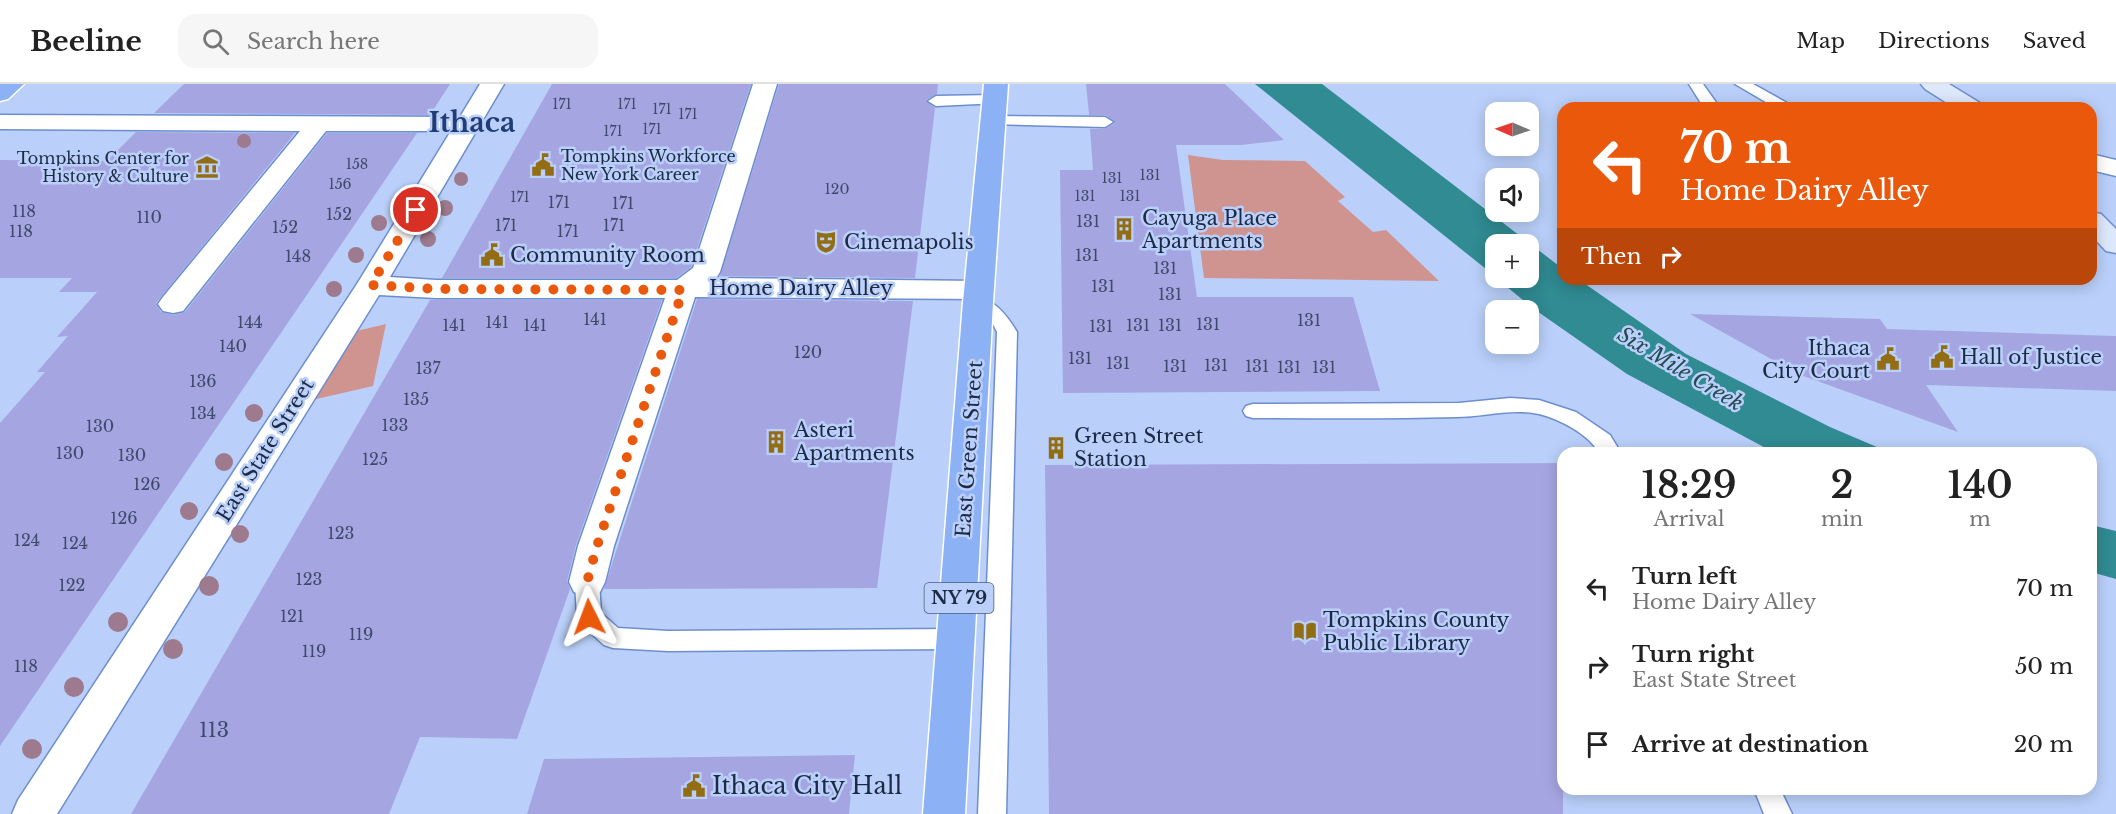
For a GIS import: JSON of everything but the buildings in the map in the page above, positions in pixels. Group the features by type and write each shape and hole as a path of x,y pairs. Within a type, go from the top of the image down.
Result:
{"highway":[{"path":"0,94 12,84"},
{"name":"East Green Street","path":"944,814 994,102"}],"main road":[{"path":"1933,84 1962,102"},
{"path":"2097,226 2116,245"}],"street":[{"name":"East State Street","path":"33,814 371,285 492,84"},
{"path":"587,582 600,535 683,290 706,272 765,84"},
{"path":"0,122 468,124"},
{"path":"172,304 320,123"},
{"path":"2097,150 2116,150"},
{"path":"2097,163 2116,168"},
{"name":"Home Dairy Alley","path":"371,285 436,289 683,290 715,287 979,296"}],"lane":[{"path":"1696,84 1708,102"},
{"path":"1742,84 1776,102"},
{"path":"936,101 994,102 1105,122"},
{"path":"979,296 999,318 1007,332 992,814"},
{"path":"1253,411 1459,410 1510,405 1539,407 1569,417 1603,440 1607,447"},
{"path":"587,582 589,617 613,638 668,641 956,639"},
{"path":"1770,795 1778,814"}],"shaded area":[{"path":"1188,155 1223,160 1305,161 1345,197 1338,201 1373,232 1386,230 1439,281 1204,278"},
{"path":"386,324 373,386 312,400 327,338"}],"water":[{"path":"1255,84 1322,84 1485,209 1485,222 1502,222 1517,234 1485,234 1485,268"},
{"name":"Six Mile Creek","path":"1539,251 1557,264 1557,285 1587,285 1686,354 1830,427 1877,447 1764,447 1627,374 1539,312 1539,300 1523,300 1508,288 1539,288"},
{"path":"2097,526 2116,531 2116,579 2097,574"}],"place":[{"name":"Tompkins Workforce New York Career","path":"543,165"},
{"name":"Tompkins Center for History & Culture","path":"207,167"},
{"name":"Cayuga Place Apartments","path":"1124,229"},
{"name":"Cinemapolis","path":"826,242"},
{"name":"Community Room","path":"492,255"},
{"name":"Hall of Justice","path":"1942,357"},
{"name":"Ithaca City Court","path":"1888,359"},
{"name":"Asteri Apartments","path":"776,442"},
{"name":"Green Street Station","path":"1056,448"},
{"name":"Tompkins County Public Library","path":"1305,631"},
{"name":"Ithaca City Hall","path":"694,786"}],"district":[{"name":"Ithaca","path":"472,123"}],"route":[{"path":"416,210 371,285 436,289 683,290 597,546 587,582 589,617"}]}
